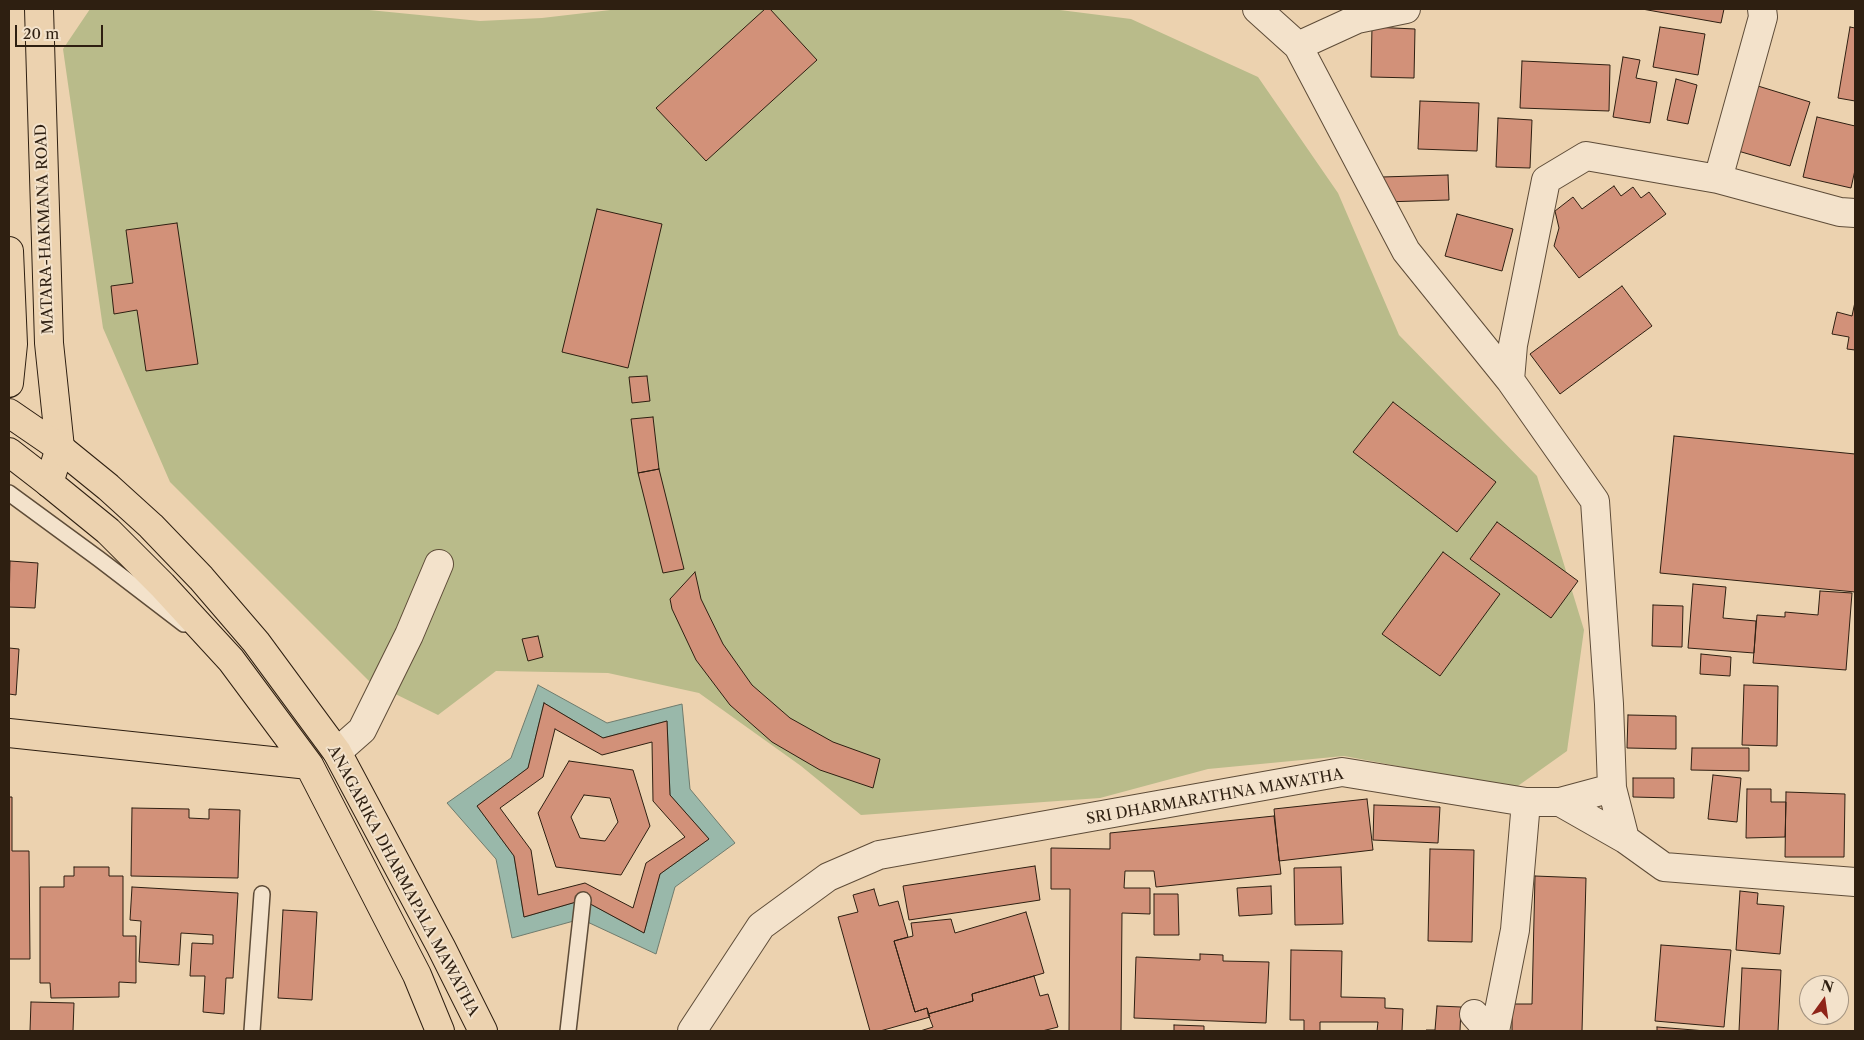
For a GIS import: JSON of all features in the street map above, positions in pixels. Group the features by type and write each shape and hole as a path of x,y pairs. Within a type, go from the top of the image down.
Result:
{"main road":[{"name":"MATARA-HAKMANA ROAD","path":"39,9 49,343 60,448"},
{"path":"9,251 13,344 9,383"},
{"name":"ANAGARIKA DHARMAPALA MAWATHA","path":"9,413 60,448 108,487 151,526 202,578 256,642 336,752 442,947 483,1031"},
{"path":"49,482 60,448"},
{"name":"ANAGARIKA DHARMAPALA MAWATHA","path":"9,452 49,482 108,531 162,585 231,660 309,765 417,975 440,1031"},
{"path":"9,733 309,765 336,752"}],"street":[{"path":"1256,9 1298,46 1406,251 1510,380 1595,502 1612,788 1625,839"},
{"path":"1718,179 1763,17 1762,9"},
{"path":"1298,46 1356,18 1398,10"},
{"path":"1510,380 1513,345 1546,180 1586,156 1718,179 1840,212 1855,213"},
{"path":"336,752 362,730 409,635 439,564"},
{"name":"SRI DHARMARATHNA MAWATHA","path":"692,1031 761,926 828,877 880,855 1342,772 1526,802 1560,802 1612,788"},
{"path":"1495,1031 1515,930 1526,802"},
{"path":"1560,802 1625,839 1664,867 1855,882"}],"lane":[{"path":"9,493 231,660"},
{"path":"252,1031 262,894"},
{"path":"568,1031 584,900"}],"green space":[{"path":"90,9 359,9 480,21 542,18 619,9 1052,9 1131,19 1258,77 1338,193 1399,335 1537,476 1584,630 1567,751 1515,788 1344,756 1208,769 1100,798 861,815 801,766 699,693 608,673 496,671 438,715 369,681 170,482 103,328 63,49"}],"shaded area":[{"path":"538,685 607,723 682,704 690,789 735,843 675,887 656,954 581,919 512,938 496,859 447,803 511,758","holes":["544,703 603,738 667,721 670,795 709,839 660,874 644,933 583,900 524,917 514,856 477,806 528,768"]}],"building":[{"path":"765,9 770,9 817,60 706,161 656,108"},
{"path":"1642,9 1724,9 1721,23"},
{"path":"1372,27 1415,29 1414,78 1371,77"},
{"path":"1660,27 1705,34 1698,75 1653,67"},
{"path":"1850,27 1855,28 1855,101 1838,98"},
{"path":"1623,57 1640,60 1636,78 1657,82 1650,123 1613,117"},
{"path":"1522,61 1610,65 1609,111 1520,108"},
{"path":"1676,79 1697,85 1688,124 1667,120"},
{"path":"1758,86 1810,102 1790,166 1738,151"},
{"path":"1420,101 1479,103 1477,151 1418,149"},
{"path":"1817,117 1855,126 1855,170 1851,188 1803,177"},
{"path":"1498,118 1532,120 1530,168 1496,167"},
{"path":"1448,175 1449,200 1383,202 1382,177"},
{"path":"1614,186 1621,196 1633,187 1641,198 1649,192 1666,214 1579,278 1554,246 1559,228 1555,211 1573,197 1582,209"},
{"path":"597,209 662,224 628,368 562,352"},
{"path":"1457,214 1513,229 1502,271 1445,256"},
{"path":"177,223 198,364 146,371 137,310 114,314 111,286 133,283 126,230"},
{"path":"1622,286 1652,326 1560,394 1530,354"},
{"path":"1855,302 1855,350 1847,349 1849,337 1832,334 1837,312 1852,316"},
{"path":"647,376 650,401 632,403 629,377"},
{"path":"1393,402 1496,482 1457,532 1353,452"},
{"path":"653,417 659,469 638,473 631,419"},
{"path":"1674,436 1855,454 1855,592 1660,573"},
{"path":"659,469 684,569 663,573 638,473"},
{"path":"1497,522 1578,581 1551,618 1470,559"},
{"path":"1443,552 1500,594 1440,676 1382,634"},
{"path":"10,561 38,563 35,608 9,607"},
{"path":"695,572 701,599 723,644 752,685 790,718 833,742 880,759 873,788 820,770 772,742 730,705 696,660 672,609 670,599"},
{"path":"1693,584 1726,587 1723,618 1756,621 1754,653 1688,648"},
{"path":"1820,591 1852,593 1846,670 1753,663 1757,615 1785,617 1785,612 1818,615"},
{"path":"1653,605 1683,606 1682,647 1652,646"},
{"path":"538,636 543,657 528,661 522,639"},
{"path":"9,648 19,649 16,695 9,694"},
{"path":"1701,654 1731,657 1730,676 1700,674"},
{"path":"1744,685 1778,686 1777,746 1742,745"},
{"path":"544,703 603,738 667,721 670,795 709,839 660,874 644,933 583,900 524,917 514,856 477,806 528,768","holes":["555,729 602,755 652,742 653,801 685,837 646,863 633,908 585,883 538,895 531,850 500,808 543,777"]},
{"path":"1628,715 1676,716 1676,749 1627,748"},
{"path":"1692,748 1749,748 1749,771 1691,770"},
{"path":"569,761 633,770 650,826 621,875 556,867 538,813","holes":["584,795 610,798 618,822 605,841 580,838 571,817"]},
{"path":"1713,775 1741,778 1737,822 1708,819"},
{"path":"1633,778 1674,778 1674,798 1633,797"},
{"path":"1747,789 1771,789 1771,802 1786,802 1785,837 1746,838"},
{"path":"1786,792 1845,794 1844,857 1785,857"},
{"path":"9,797 12,797 12,851 29,851 30,959 9,959"},
{"path":"1367,799 1373,850 1279,861 1274,809"},
{"path":"1374,805 1440,807 1438,843 1373,840"},
{"path":"132,808 189,809 189,818 209,819 209,809 240,810 238,878 131,876"},
{"path":"1274,816 1281,874 1156,887 1154,871 1125,871 1124,888 1150,888 1150,914 1122,913 1121,1031 1069,1031 1070,889 1051,889 1051,848 1110,849 1110,833"},
{"path":"1430,849 1474,850 1472,942 1428,941"},
{"path":"1035,866 1040,900 909,920 903,886"},
{"path":"74,867 109,867 109,876 123,876 123,936 136,936 136,983 119,982 119,997 51,998 50,983 40,983 40,887 64,887 64,876 74,876"},
{"path":"1341,867 1343,924 1295,925 1294,868"},
{"path":"1535,876 1586,878 1582,1031 1512,1031 1512,1004 1532,1004"},
{"path":"1271,886 1272,914 1239,916 1237,888"},
{"path":"132,887 238,893 233,978 226,978 224,1014 203,1012 205,976 190,976 192,943 213,944 213,935 181,933 179,965 139,962 141,921 130,920"},
{"path":"874,889 879,906 898,901 908,937 894,941 915,1012 927,1008 930,1017 880,1031 870,1031 838,917 858,912 853,895"},
{"path":"1740,891 1758,893 1757,904 1784,906 1780,954 1736,950"},
{"path":"1154,894 1178,894 1179,935 1154,935"},
{"path":"283,910 317,912 312,1000 278,998"},
{"path":"1026,912 1044,973 972,994 973,1001 928,1014 927,1008 915,1012 894,941 913,936 911,923 951,919 955,933"},
{"path":"1661,945 1731,950 1724,1027 1655,1021"},
{"path":"1291,950 1342,951 1341,997 1385,998 1385,1008 1403,1009 1402,1031 1377,1031 1378,1022 1320,1022 1320,1031 1304,1031 1304,1020 1290,1020"},
{"path":"1200,954 1223,955 1223,961 1269,962 1266,1023 1134,1018 1136,957 1200,960"},
{"path":"1742,968 1781,970 1778,1031 1739,1031"},
{"path":"1034,976 1040,996 1048,994 1058,1027 1042,1031 920,1031 933,1027 928,1014 973,1001 972,994"},
{"path":"31,1002 74,1003 73,1031 30,1031"},
{"path":"1437,1006 1461,1007 1460,1031 1426,1031 1435,1030"},
{"path":"1174,1025 1204,1026 1204,1031 1174,1031"},
{"path":"1657,1027 1706,1031 1657,1031"}]}
